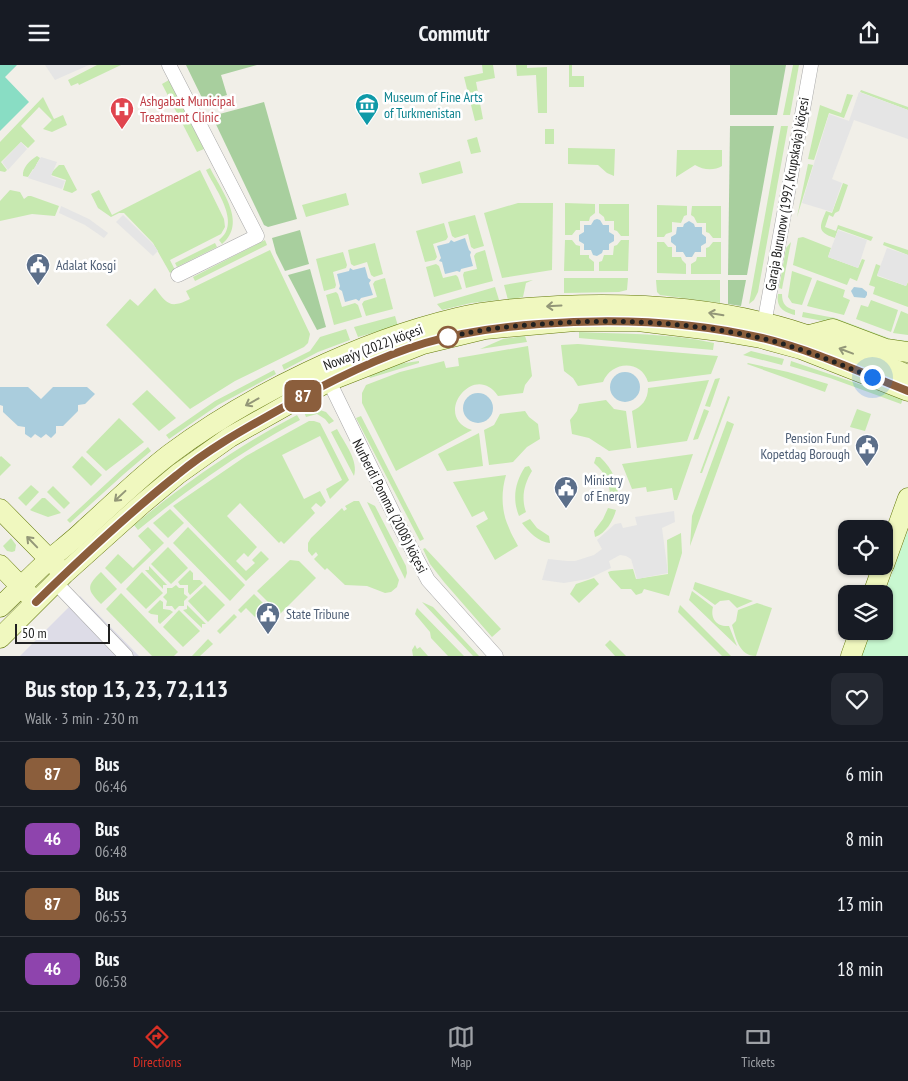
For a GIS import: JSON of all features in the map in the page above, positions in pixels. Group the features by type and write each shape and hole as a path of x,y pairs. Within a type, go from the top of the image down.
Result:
{"main road":[{"name":"Nowaýy (2022) köçesi","path":"0,607 129,488 170,454 223,419 286,383 326,374 423,343 460,334 504,327 575,321 638,321 711,330 762,330 806,336 908,375"},
{"path":"806,336 833,329 886,349 908,352"},
{"name":"Nowaýy (2022) köçesi","path":"762,330 801,349 908,391"},
{"name":"Nowaýy (2022) köçesi","path":"0,638 60,579 178,474 230,437 326,374"},
{"path":"893,538 908,497"},
{"path":"0,509 49,560 60,579"},
{"path":"0,565 36,602"},
{"path":"851,656 857,640"}],"street":[{"path":"169,65 257,236 178,275"},
{"name":"Garaja Burunow (1997, Krupskaýa) köçesi","path":"762,330 810,65"},
{"name":"Nurberdi Pomma (2008) köçesi","path":"326,374 398,525 423,572 444,600 496,656"},
{"path":"60,579 126,656"}],"green space":[{"path":"0,65 17,65 5,77 29,102 0,131"},
{"path":"97,65 121,65 79,85 78,83 71,86 68,80"},
{"path":"186,65 257,65 221,75 227,95 204,102"},
{"path":"482,65 493,65 495,78 476,82 483,119 475,121 464,77 483,73"},
{"path":"516,65 527,65 527,68 547,67 547,113 538,113 536,75 517,76"},
{"path":"569,65 572,65 572,76 584,76 584,87 569,87"},
{"path":"730,65 786,65 777,115 730,115"},
{"path":"793,65 799,65 790,115 783,115"},
{"path":"169,80 204,149 197,152 162,84"},
{"path":"861,90 908,107 908,110 860,92"},
{"path":"847,94 853,95 844,118 829,113 814,160 808,159 820,105 841,113"},
{"path":"43,97 54,119 63,115 67,125 52,132 43,129 52,120 39,107 21,126 35,141 28,148 21,142 1,162 7,170 5,172 0,171 0,142"},
{"path":"264,102 297,219 268,227 264,225 212,116"},
{"path":"730,126 774,126 747,275 728,275"},
{"path":"781,126 788,126 758,292 754,300 749,304"},
{"path":"545,129 554,129 554,144 545,144"},
{"path":"477,137 481,152 471,154 467,140"},
{"path":"568,148 615,149 614,176 598,165 568,164"},
{"path":"677,150 722,150 722,166 716,169 708,169 695,165 676,177"},
{"path":"37,156 40,158 36,165 53,171 59,165 64,165 77,190 72,193 63,190 66,180 33,169 28,177 23,176 27,165"},
{"path":"460,161 463,173 422,184 419,173"},
{"path":"808,164 813,165 797,217"},
{"path":"210,168 230,206 233,217 233,226 229,236 222,244 219,240 225,233 228,225 227,215 220,196 206,170"},
{"path":"200,170 224,219 225,227 221,234 170,260 175,270 170,273 153,243 124,213 111,217 98,208 91,194 99,190 112,215"},
{"path":"843,183 848,185 839,211 833,217 829,215 825,227 836,231 838,225 873,237 871,241 838,229 835,238 822,231 821,225 826,211 832,213"},
{"path":"10,190 20,192 24,199 31,196 59,206 55,216 32,214 0,221 0,201"},
{"path":"346,193 349,205 306,217 302,205"},
{"path":"518,203 553,203 552,270 502,278 484,213"},
{"path":"565,203 595,204 595,213 590,217 589,221 580,221 580,230 576,230 572,235 565,235"},
{"path":"599,204 629,204 629,236 621,236 614,230 614,221 605,221 604,217 599,213"},
{"path":"657,205 687,206 687,215 684,216 681,223 672,222 672,232 664,237 657,237"},
{"path":"692,206 721,206 721,238 713,238 706,232 706,223 697,223 691,215"},
{"path":"475,215 484,246 474,249 471,247 468,234 455,238 452,236 448,222"},
{"path":"444,223 448,237 446,240 433,244 437,257 435,260 425,262 416,231"},
{"path":"300,230 309,264 285,271 276,253 272,238"},
{"path":"803,237 831,248 828,257 858,268 862,259 865,260 857,281 850,278 847,285 793,265 798,238"},
{"path":"265,240 267,245 195,281 193,277"},
{"path":"565,240 572,240 576,245 580,246 580,255 589,255 589,258 594,262 594,271 564,271"},
{"path":"621,240 629,240 628,271 599,271 599,262 602,261 604,255 613,255 614,246"},
{"path":"657,242 664,242 668,247 672,247 672,257 681,257 686,264 686,274 657,273"},
{"path":"713,242 721,242 721,274 691,274 691,264 696,261 697,257 706,257 706,248"},
{"path":"791,242 782,289 779,288 786,248"},
{"path":"884,242 908,250 908,255 883,245"},
{"path":"215,243 217,247 177,267 175,263"},
{"path":"375,243 383,274 374,277 371,275 367,262 354,266 351,264 348,250"},
{"path":"270,250 310,334 308,343 304,347 235,381 190,409 106,325 130,299 138,306 155,288 166,301 178,304 190,299 186,291"},
{"path":"485,250 493,281 466,288 464,272 477,269 474,256 476,253"},
{"path":"343,252 347,265 346,268 333,272 335,288 324,291 316,259"},
{"path":"436,264 439,266 443,278 456,275 462,289 434,297 426,267"},
{"path":"876,264 881,266 877,276 906,286 908,282 908,307 873,294 875,287 869,285"},
{"path":"310,269 326,327 317,330 288,275"},
{"path":"792,271 812,278 802,305 792,303 788,297"},
{"path":"385,278 393,309 366,316 362,304 364,301 377,297 373,284 375,281"},
{"path":"564,278 628,278 627,290 619,292 564,293"},
{"path":"533,280 526,283 523,297 508,300 504,285"},
{"path":"656,280 720,280 720,303 660,295 657,292"},
{"path":"728,280 746,280 741,306 728,304"},
{"path":"817,280 845,290 843,297 850,300 844,315 807,306"},
{"path":"495,287 499,300 471,303 442,310 437,304"},
{"path":"336,292 342,307 355,303 358,305 362,317 334,325 326,295"},
{"path":"778,294 782,294 785,305 795,310 795,315 779,306"},
{"path":"871,300 898,310 891,332 856,319 861,305 868,307"},
{"path":"901,311 908,314 908,335 893,333"},
{"path":"803,312 835,318 891,339 908,341 908,346 834,323 802,317"},
{"path":"395,316 398,326 358,337 354,327"},
{"path":"346,329 350,340 318,352 284,370 282,365 310,351 320,337"},
{"path":"579,332 664,336 714,343 713,350 579,338"},
{"path":"525,336 527,342 480,349 503,339"},
{"path":"578,344 718,356 711,374 648,382 639,369 626,365 612,370 603,382 578,386 573,378 564,371 561,345"},
{"path":"528,346 532,376 525,385 523,393 498,396 488,387 478,384 468,388 456,404 455,414 460,423 472,430 396,471 362,403 362,393 366,385 400,372 444,361 446,368 459,366 458,358"},
{"path":"751,351 784,359 782,365 743,355"},
{"path":"419,361 419,363 370,378 368,374 397,364"},
{"path":"791,361 903,399 901,404 830,378 790,366"},
{"path":"748,363 788,372 828,384 825,392"},
{"path":"274,370 276,374 218,405 169,439 166,435 215,401"},
{"path":"720,378 710,407 705,406 715,379"},
{"path":"709,380 687,441 637,448 632,411 644,402 648,388"},
{"path":"147,390 176,418 159,431 132,404"},
{"path":"728,396 730,397 702,473 700,473"},
{"path":"606,400 614,409 626,411 631,448 609,451 589,438 572,434 570,420 577,411 579,404"},
{"path":"314,408 326,412 334,421 329,424 317,414 306,417 304,412"},
{"path":"704,409 709,411 698,439 693,440"},
{"path":"857,409 871,414 865,431 850,427"},
{"path":"525,411 538,424 540,439 527,447 513,462 489,465 484,430 494,425 500,414"},
{"path":"297,415 300,420 257,444 216,471 138,530 134,525 212,466 254,439"},
{"path":"361,416 424,539 420,541 356,418"},
{"path":"119,418 144,442 106,471 86,452"},
{"path":"309,421 320,423 349,480 330,499 326,489 342,480 320,436 282,455 304,499 320,491 326,502 321,507 316,503 311,508 315,513 284,544 281,541 279,543 240,503 227,516 257,547 248,557 244,553 236,561 246,571 255,563 252,560 261,551 269,559 246,581 173,506 246,456"},
{"path":"727,421 734,424 690,546 692,516"},
{"path":"337,429 353,458 354,476 331,432"},
{"path":"479,433 483,466 447,471 438,454"},
{"path":"148,447 151,451 70,523 67,520 121,470"},
{"path":"693,454 677,500 674,500 672,488 647,492 646,487 632,489 622,464"},
{"path":"82,456 102,475 91,486 72,467"},
{"path":"0,457 11,465 0,476"},
{"path":"596,457 600,457 609,467 615,478 618,490 618,503 610,502 607,480 594,463"},
{"path":"529,466 532,471 525,486 524,507 526,512 519,516 515,497 517,485 525,467"},
{"path":"506,475 503,488 503,508 506,522 518,546 495,560 476,526 488,519 484,511 472,517 453,482"},
{"path":"31,485 39,492 26,506 18,498"},
{"path":"53,486 70,503 64,509 47,492"},
{"path":"42,498 45,498 61,513 48,517 30,510"},
{"path":"354,501 359,501 399,580 397,587 391,592 385,593 367,586 345,585 314,559 318,555 316,552 312,556 308,551 308,543 311,538 342,508 344,511 347,509 345,506"},
{"path":"367,502 375,506 406,566 407,573 405,579"},
{"path":"608,508 616,510 613,518 606,530 595,537 594,531"},
{"path":"170,509 184,523 168,538 153,523"},
{"path":"530,519 537,528 549,536 550,543 538,539 522,523"},
{"path":"148,527 164,543 121,584 105,568 118,554 133,568 151,550 138,536"},
{"path":"188,527 245,585 230,601 173,543"},
{"path":"908,530 908,656 861,656 867,640 893,640 893,585 888,585 893,575"},
{"path":"681,533 682,553 669,596 644,589 642,593 636,595 631,589 621,589 610,577 608,572 633,569 636,579 668,574 667,540"},
{"path":"11,538 16,545 15,551 12,552 7,551 3,546"},
{"path":"168,547 188,568 171,584 151,564"},
{"path":"425,548 501,629 492,637 430,564 423,549"},
{"path":"290,560 299,561 316,578 280,614 257,591"},
{"path":"149,566 167,585 163,585 163,589 145,570 149,570"},
{"path":"190,570 193,573 193,580 200,580 203,583 190,595 188,585 180,585 178,582"},
{"path":"101,572 117,589 101,604 90,588"},
{"path":"142,572 163,593 146,609 126,589"},
{"path":"594,578 599,584 579,603 570,594 576,584"},
{"path":"695,582 753,601 737,608 729,600 720,601 715,605 693,589"},
{"path":"176,585 179,588 184,588 184,594 188,597 184,601 184,606 179,606 175,610 172,606 166,606 167,601 163,597 167,593 167,588 172,588"},
{"path":"205,585 225,605 208,622 188,601"},
{"path":"692,591 713,607 714,619 718,624 729,626 737,646 689,600"},
{"path":"121,593 178,652 174,656 152,656 106,609"},
{"path":"254,594 266,606 255,617 246,608 241,613 238,610"},
{"path":"160,600 163,602 163,609 173,612 160,624 158,622 158,615 148,612"},
{"path":"422,602 433,607 479,656 473,656"},
{"path":"757,603 772,608 756,656 742,650 732,625 736,621 738,610"},
{"path":"187,605 206,624 202,624 202,628 183,610 187,609"},
{"path":"680,605 731,656 722,656 678,612"},
{"path":"417,608 464,656 448,656 431,638 430,632 415,614"},
{"path":"179,610 200,631 183,647 163,627"},
{"path":"234,614 237,617 220,634 217,631"},
{"path":"208,639 213,644 200,656 192,656"},
{"path":"610,640 626,656 615,656 605,645"},
{"path":"415,645 417,649 420,647 428,656 413,656 412,650"}],"shaded area":[{"path":"45,65 89,65 55,80"},
{"path":"859,92 908,110 908,139 854,120 832,179 842,183 832,212 802,203 829,114 849,121"},
{"path":"21,142 27,149 8,170 2,162"},
{"path":"41,157 57,162 51,176 65,181 62,189 28,178"},
{"path":"61,206 89,219 108,233 104,238 85,225 59,213"},
{"path":"123,215 153,244 158,251 153,256 116,222"},
{"path":"838,230 867,240 858,268 828,257"},
{"path":"887,248 908,255 908,281 906,286 877,275"},
{"path":"674,511 675,522 662,528 668,573 637,579 631,559 620,555 609,561 611,568 588,579 564,583 542,580 548,559 575,561 594,555 602,549 597,540 615,524 621,523 623,528 637,525 635,517"},
{"path":"80,596 139,656 20,656"}],"water":[{"path":"597,219 603,225 609,225 609,232 614,235 614,241 609,244 609,250 603,250 597,256 593,255 591,250 584,250 584,244 579,241 579,235 584,232 584,225 591,225"},
{"path":"689,221 695,227 702,227 702,234 706,237 706,243 701,246 701,252 695,252 692,257 686,257 683,252 676,252 676,246 671,242 671,237 676,234 677,227 683,227"},
{"path":"465,238 471,252 473,266 461,269 460,272 445,274 442,262 439,261 441,258 437,246 449,243 451,240 454,242"},
{"path":"365,267 368,278 371,280 369,283 373,295 361,298 359,301 356,299 345,302 342,291 339,289 337,274 349,271 350,268 353,270"},
{"path":"854,287 862,288 867,292 865,298 854,297 851,291"},
{"path":"625,372 631,373 639,381 639,393 631,401 625,402 619,401 611,393 610,387 611,381 619,373"},
{"path":"0,387 28,387 41,399 53,387 87,387 95,394 85,404 78,405 78,411 63,426 56,426 56,433 51,438 46,434 41,438 35,434 31,438 25,434 25,427 18,426 3,412 3,406 0,405"},
{"path":"478,393 484,394 492,402 492,414 484,422 478,423 472,422 464,414 463,408 464,402 472,394"}],"bus line":[{"name":"87","path":"36,602 64,574 142,504 178,474 230,437 329,381 423,343 460,334 485,329 575,321 638,321 675,325 761,338 801,349 908,391"}],"place":[{"name":"Museum of Fine Arts of Turkmenistan","path":"367,126"},
{"name":"Ashgabat Municipal Treatment Clinic","path":"122,130"},
{"name":"Adalat Kosgi","path":"38,286"},
{"name":"Pension Fund Kopetdag Borough","path":"867,467"},
{"name":"Ministry of Energy","path":"566,509"},
{"name":"State Tribune","path":"268,635"}],"route":[{"path":"448,337 442,339 485,329 575,321 638,321 761,338 801,349 872,377"}]}
